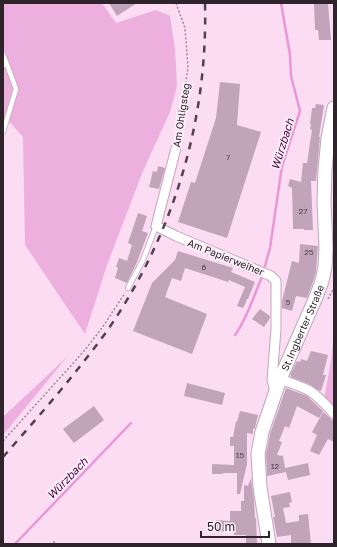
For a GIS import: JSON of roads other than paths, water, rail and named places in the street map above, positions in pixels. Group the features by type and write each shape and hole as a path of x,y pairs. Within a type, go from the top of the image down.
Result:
{"main road":[{"name":"St.Ingberter Straße","path":"269,544 260,487 258,454 262,432 275,392 316,297 322,281 330,247 324,202 328,138 334,108"}],"street":[{"name":"Am Ohligsteg","path":"156,226 176,148"},
{"name":"Am Papierweiher","path":"156,226 264,273 276,280 276,329 272,380 275,392"},
{"path":"280,380 300,386 310,391 334,414"}],"lane":[{"path":"3,55 5,64 16,89 3,132"},
{"path":"128,288 143,260 156,226"}],"waterway":[{"name":"Würzbach","path":"265,266 270,248 282,166 300,111 291,76 290,55 281,3"},
{"name":"Würzbach","path":"235,335 247,314 262,277"},
{"name":"Würzbach","path":"15,544 131,423"}],"railway":[{"path":"3,457 70,379 107,331 131,294 151,255 168,215 182,174 193,133 200,90 204,47 205,3"}]}
